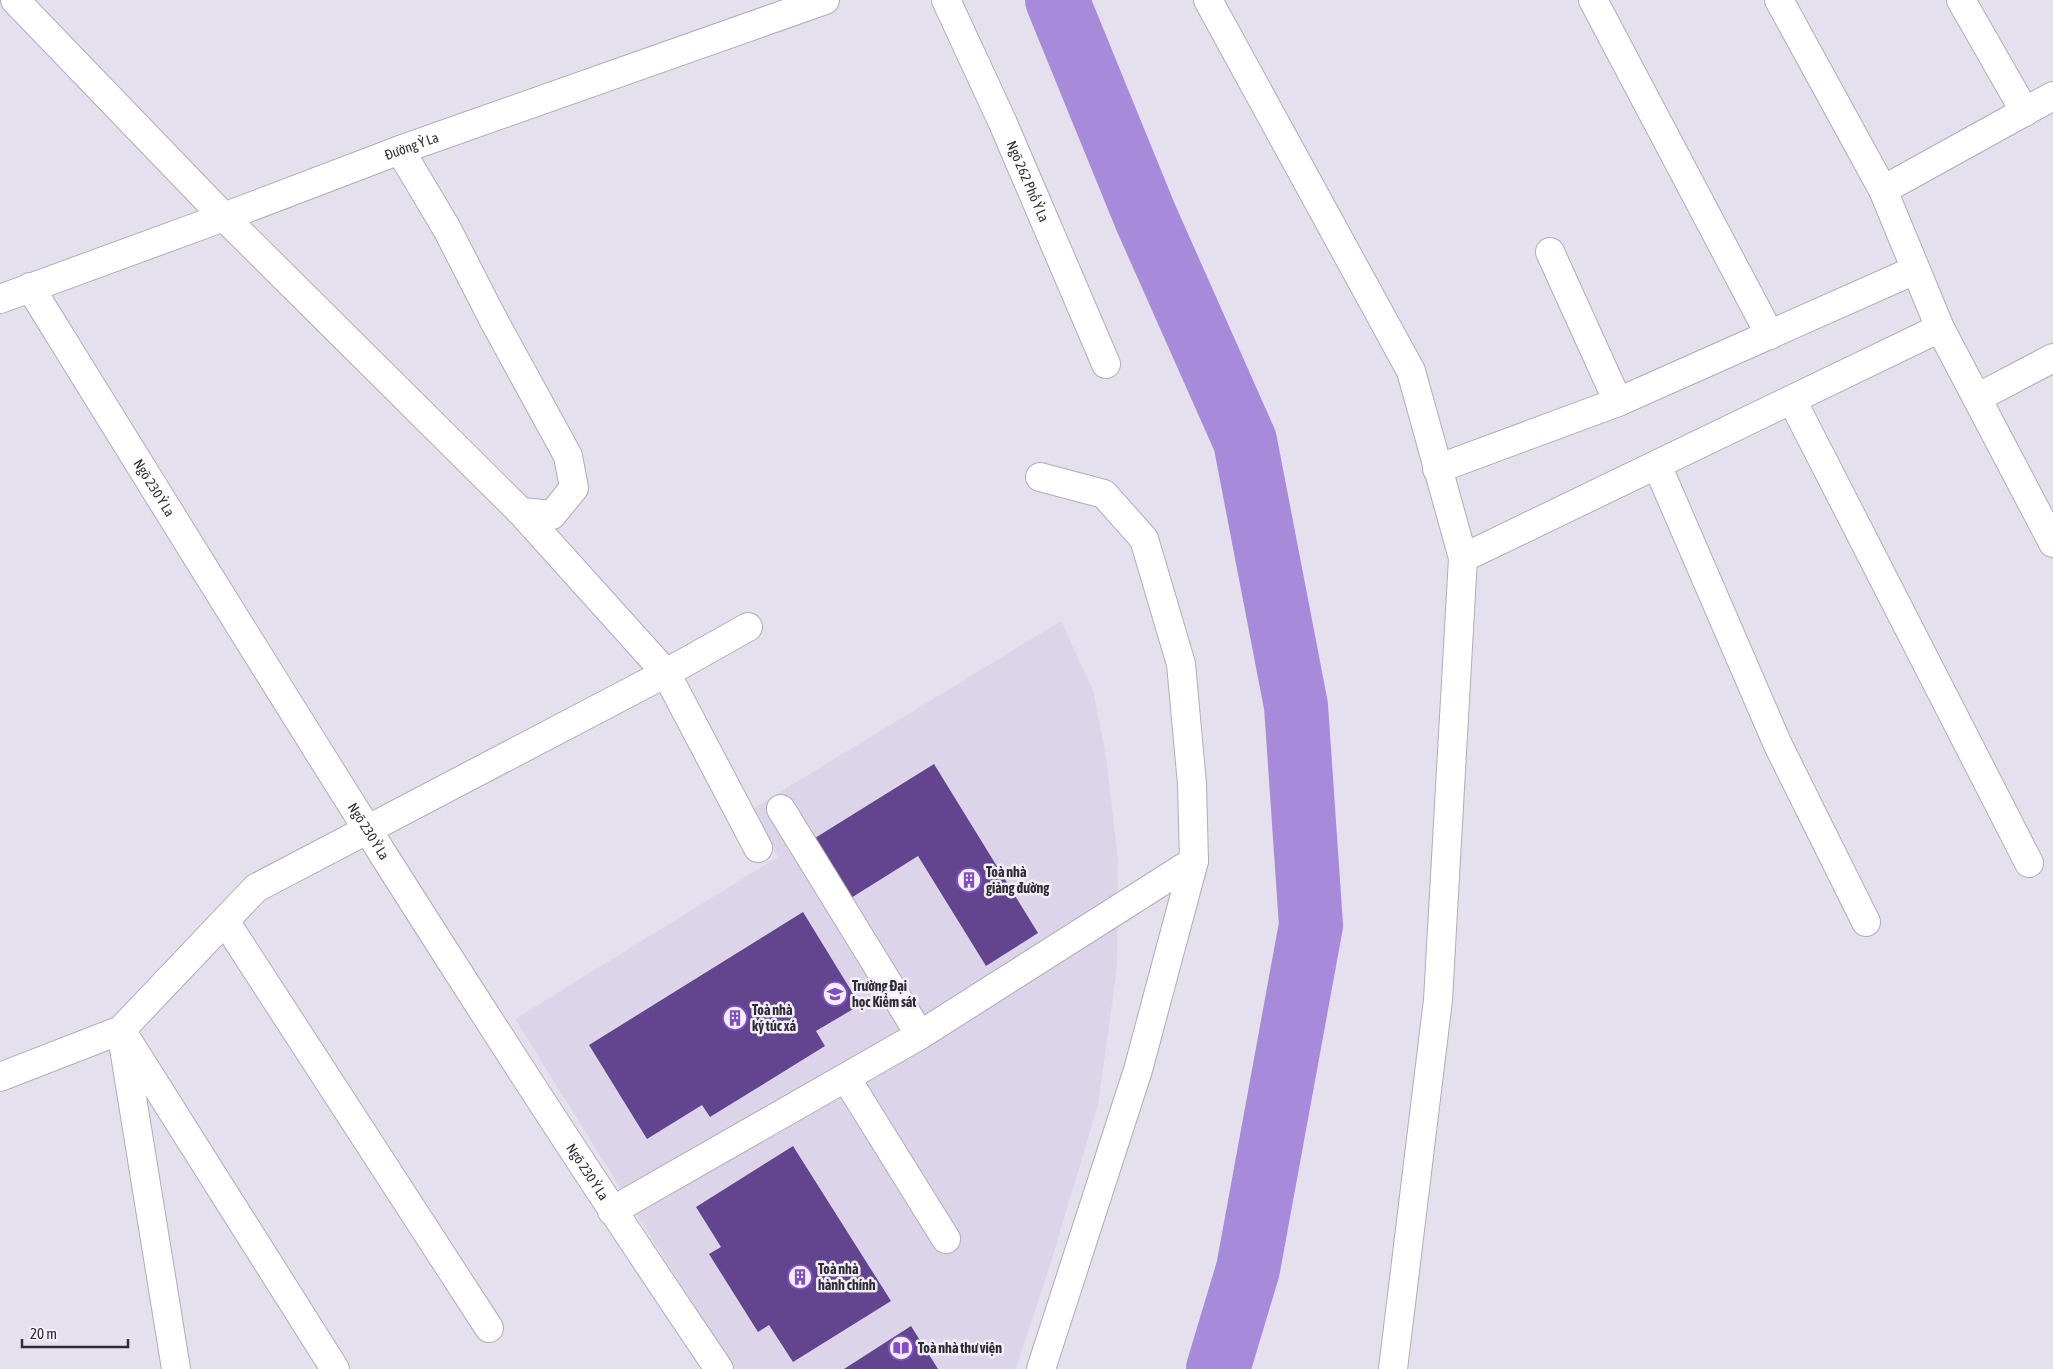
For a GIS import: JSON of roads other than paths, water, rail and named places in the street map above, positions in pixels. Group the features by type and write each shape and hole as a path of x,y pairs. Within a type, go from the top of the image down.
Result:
{"street":[{"path":"16,0 224,217 521,512 666,673 758,848"},
{"name":"Đường Ỷ La","path":"0,299 400,150 824,0"},
{"name":"Ngõ 262 Phố Ỷ La","path":"946,0 1002,121 1106,364"},
{"path":"1208,0 1410,371 1463,558 1438,1000 1393,1369"},
{"path":"1593,0 1770,335"},
{"path":"1779,0 1883,190 1940,328 2053,543"},
{"path":"1961,0 2025,112"},
{"path":"1883,190 2053,96"},
{"path":"400,150 447,229 493,320 568,456 574,488 552,515 521,512"},
{"path":"1550,252 1618,402"},
{"path":"1437,469 1618,402 1915,270"},
{"name":"Ngõ 230 Ỷ La","path":"30,288 367,830 612,1211 719,1369"},
{"path":"1463,558 1940,328"},
{"path":"1977,398 2053,358"},
{"path":"1792,400 2029,863"},
{"path":"1657,465 1778,745 1866,922"},
{"path":"1040,477 1104,494 1144,539 1181,664 1192,784 1194,861 1138,1070 1041,1369"},
{"path":"0,1076 121,1030 256,888 666,673 748,627"},
{"path":"781,809 920,1035"},
{"path":"612,1211 920,1035 1194,861"},
{"path":"225,921 488,1328"},
{"path":"121,1030 176,1369"},
{"path":"121,1030 335,1369"},
{"path":"846,1078 946,1239"}],"waterway":[{"path":"1057,0 1146,218 1245,441 1296,706 1311,925 1248,1269 1218,1369"}],"place":[{"name":"Toà nhà giảng đường","path":"969,880"},
{"name":"Trường Đại học Kiểm sát","path":"835,994"},
{"name":"Toà nhà ký túc xá","path":"735,1018"},
{"name":"Toà nhà hành chính","path":"800,1277"},
{"name":"Toà nhà thư viện","path":"901,1348"}]}
